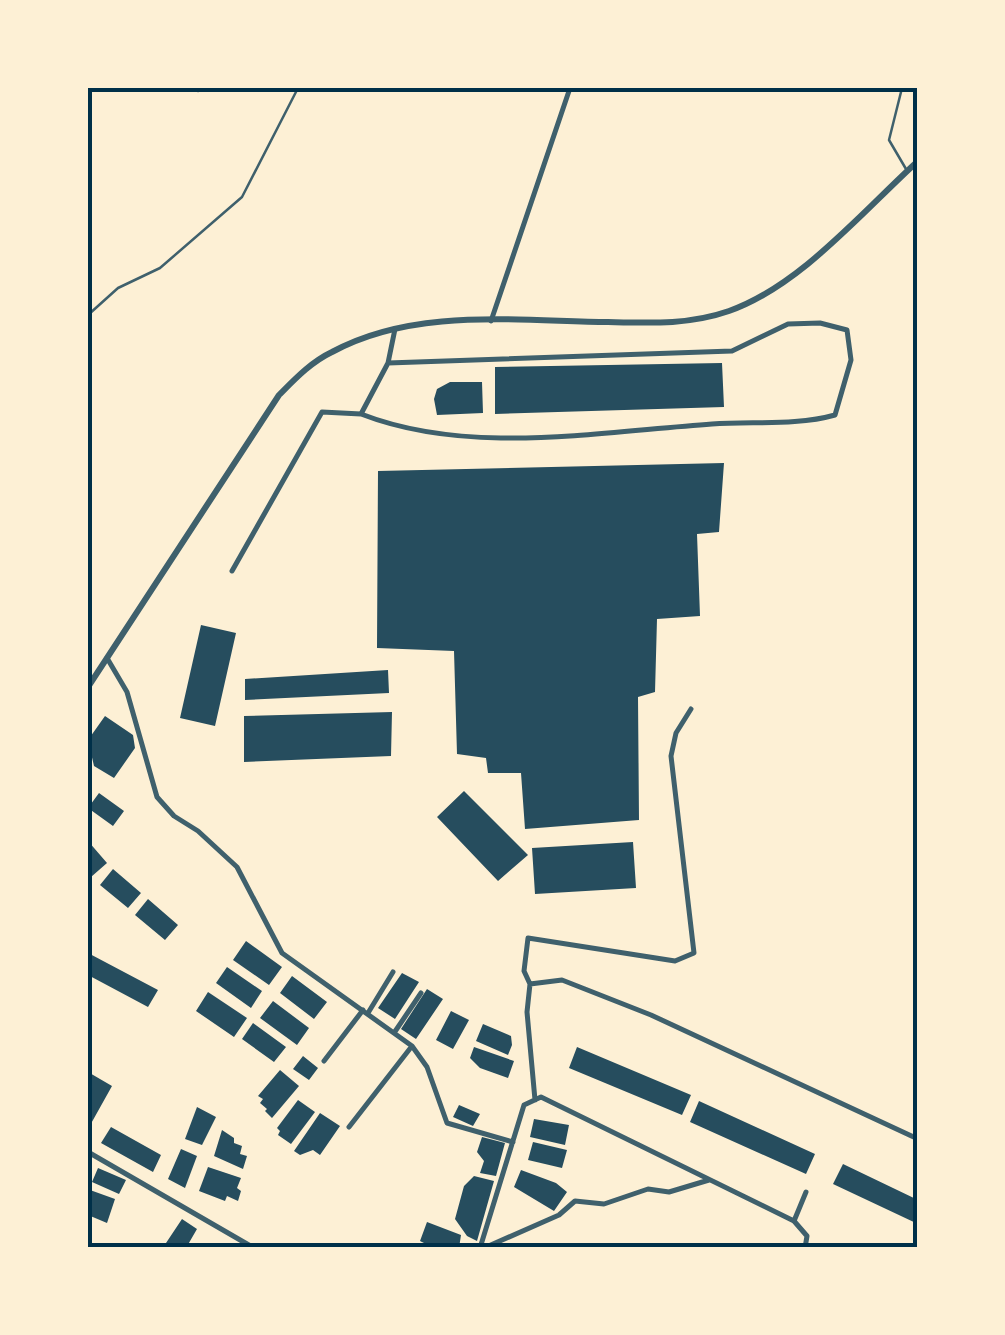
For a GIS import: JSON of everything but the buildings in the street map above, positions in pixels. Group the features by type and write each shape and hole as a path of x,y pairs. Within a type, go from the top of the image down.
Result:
{"street":[{"path":"491,321 570,88"},
{"path":"88,686 279,395 330,352 395,330 449,321 665,323 729,311 783,283 918,161"},
{"path":"232,572 322,412 360,414 396,428 449,436 499,438 754,421 812,422 834,415 850,360 847,330 820,323 788,324 732,351 388,363"},
{"path":"360,414 388,363 395,330"},
{"path":"107,658 127,692 157,797 174,816 198,830 237,867 282,953 412,1046 427,1067 447,1123 512,1142"},
{"path":"535,1100 527,1012 530,984 524,971 528,938 675,960 694,953 671,756 676,732 691,709"},
{"path":"324,1061 366,1012 393,972"},
{"path":"530,984 562,980 651,1016 918,1139"},
{"path":"394,1033 421,993"},
{"path":"349,1126 412,1046"},
{"path":"482,1248 524,1105 542,1097 794,1221 806,1236 805,1248"},
{"path":"88,1153 254,1248"},
{"path":"482,1248 559,1215 574,1201 604,1204 648,1189 669,1192 709,1180"},
{"path":"794,1221 806,1192"}],"lane":[{"path":"88,314 118,288 160,268 242,198 298,88"},
{"path":"902,88 889,140 907,170"}]}
